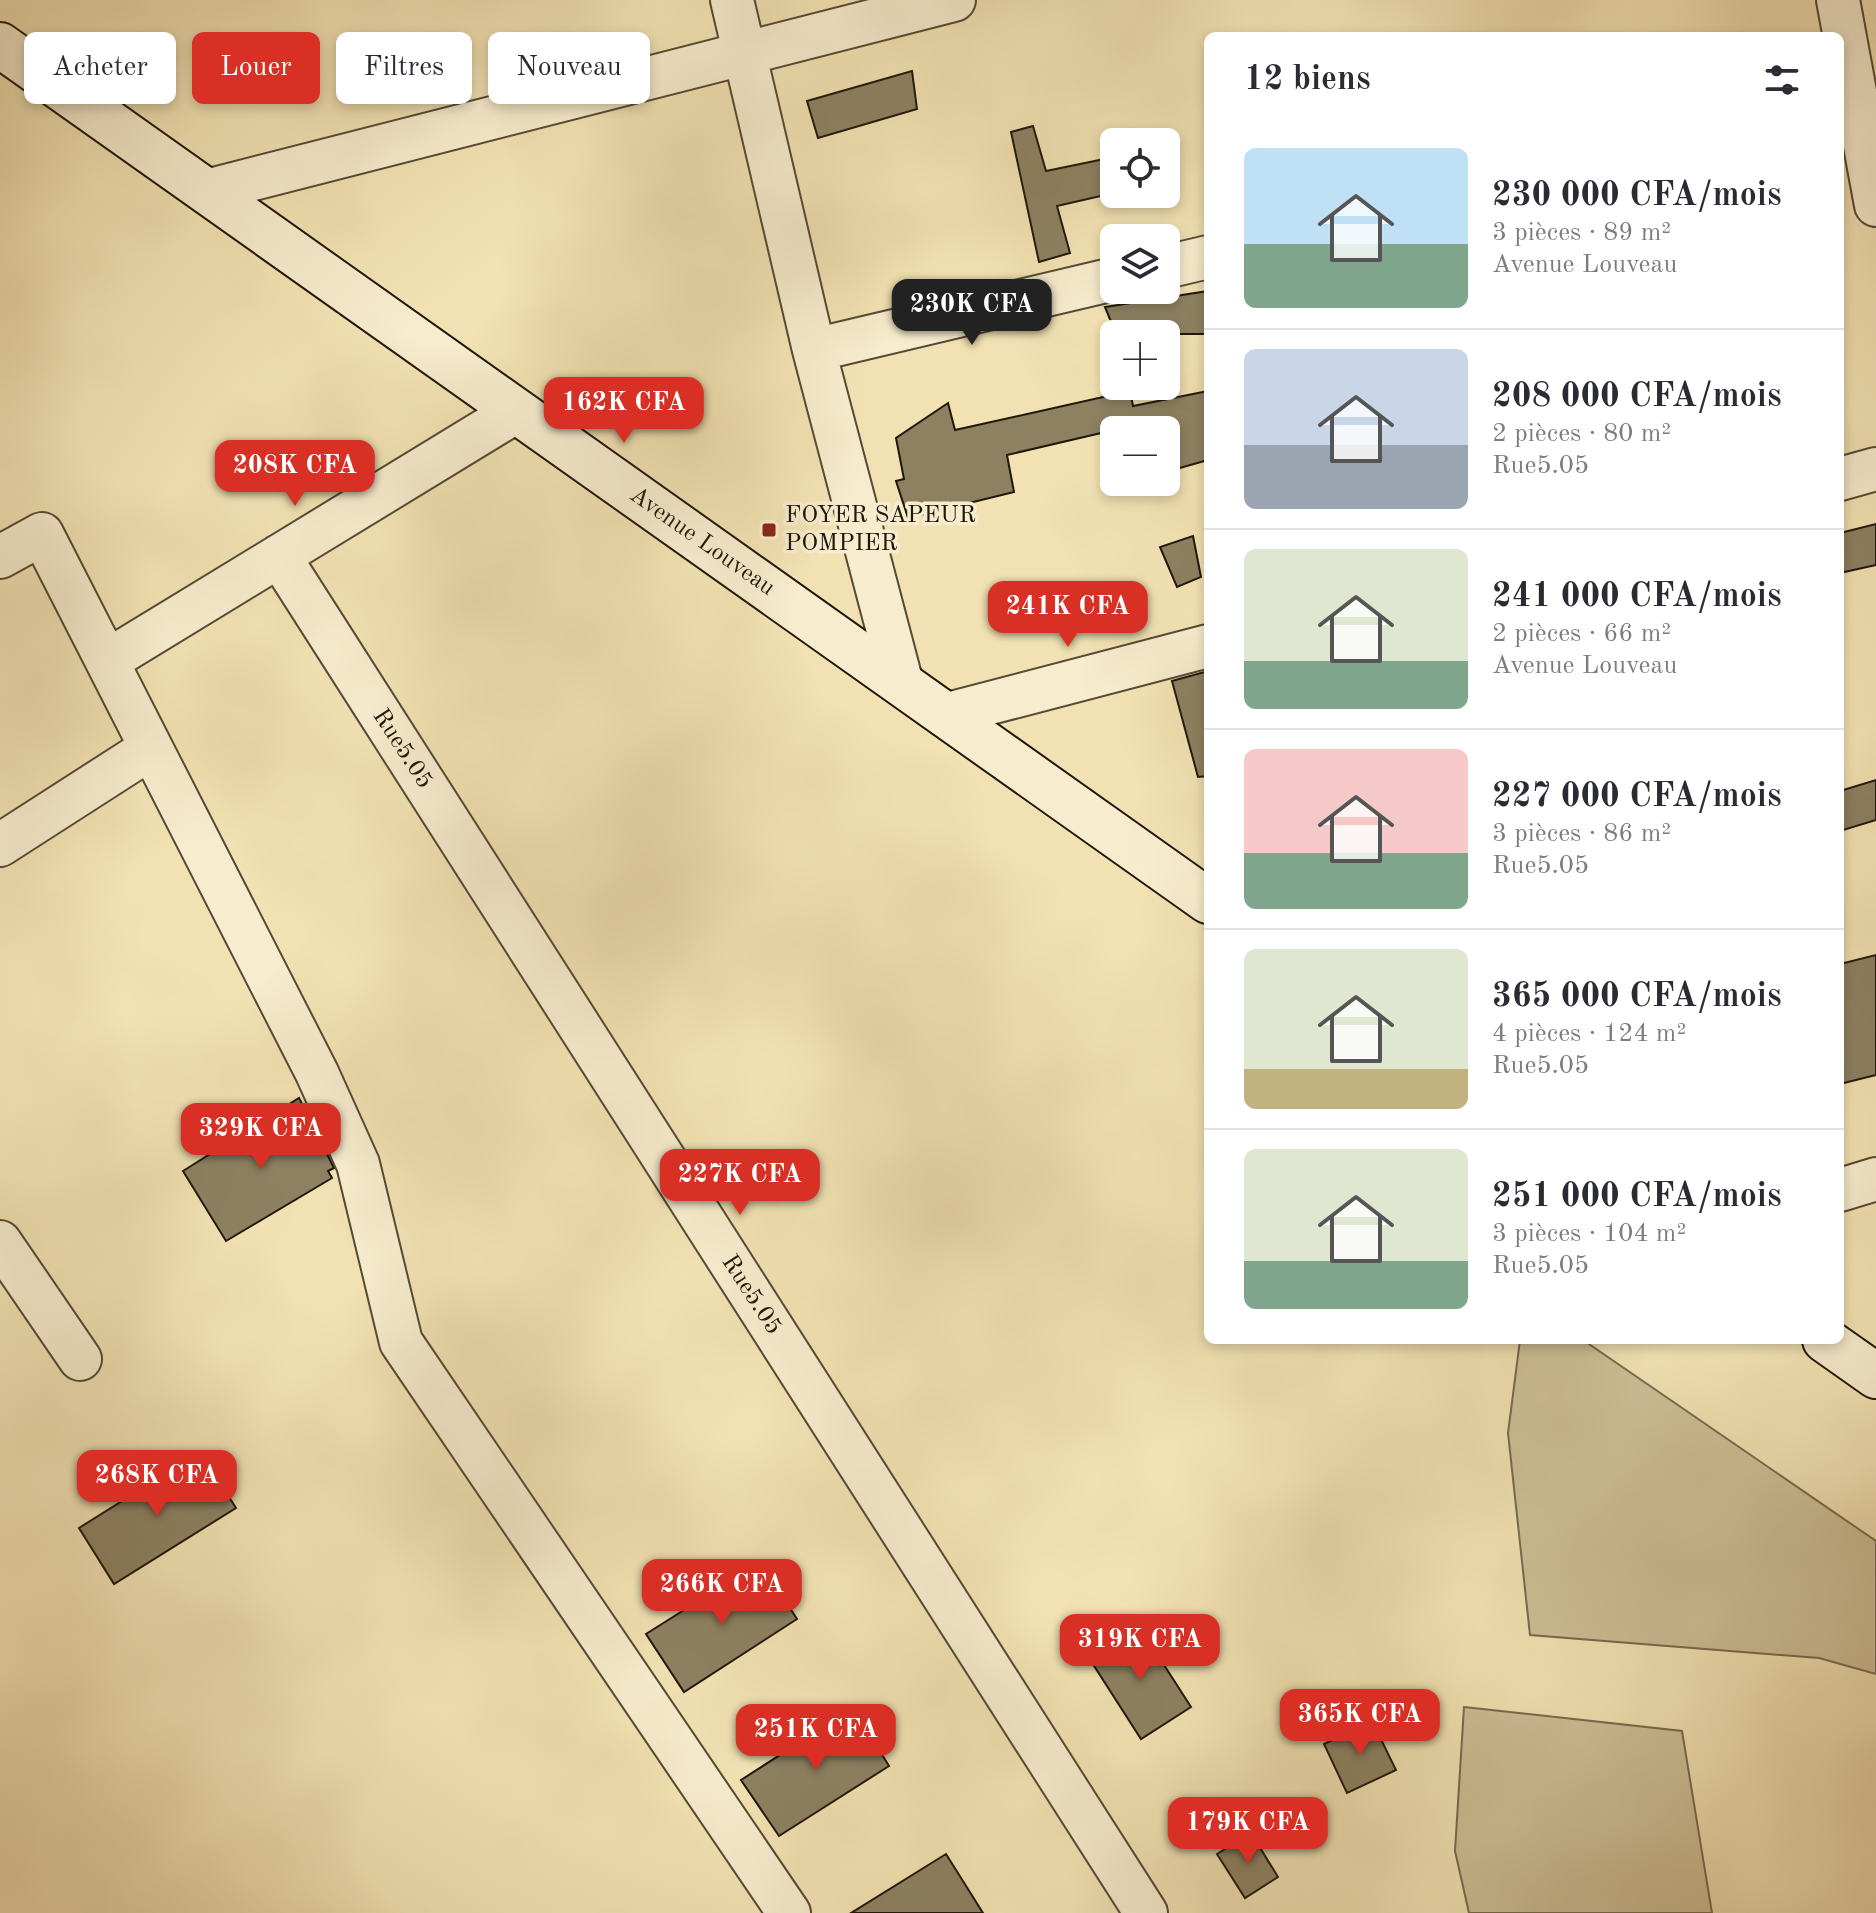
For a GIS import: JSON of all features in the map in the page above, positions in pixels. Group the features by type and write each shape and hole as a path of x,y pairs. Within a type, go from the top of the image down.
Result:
{"main road":[{"name":"Avenue Louveau","path":"0,45 1204,898"},
{"path":"1831,1344 1876,1376"}],"street":[{"path":"732,0 814,350 902,684"},
{"path":"206,191 954,0"},
{"path":"1838,0 1876,205"},
{"path":"1180,264 1204,258"},
{"path":"814,350 1100,282"},
{"path":"107,661 517,411"},
{"path":"1844,478 1876,469"},
{"path":"0,557 42,534 107,661 317,1073 358,1164 401,1342 789,1913"},
{"name":"Rue5.05","path":"279,556 1146,1913"},
{"path":"944,715 1204,647"},
{"path":"0,845 151,748"},
{"path":"1844,1189 1876,1179"},
{"path":"6,1262 80,1359"}],"shaded area":[{"path":"1519,1344 1589,1344 1876,1541 1876,1674 1819,1658 1530,1635 1508,1433"},
{"path":"1464,1707 1682,1731 1712,1913 1469,1913 1455,1851"}],"building":[{"path":"912,71 917,109 818,138 807,101"},
{"path":"1033,126 1046,171 1100,160 1100,196 1057,206 1070,253 1039,262 1011,132"},
{"path":"1204,292 1204,334 1180,334 1180,320 1110,320 1105,307 1180,304 1180,295"},
{"path":"1204,392 1204,461 1180,468 1180,416 1100,416 1100,433 1007,455 1014,492 908,518 896,481 904,479 896,438 948,403 955,430 1100,398 1132,400 1133,406 1180,400 1180,397"},
{"path":"1876,524 1876,565 1844,572 1844,532"},
{"path":"1193,536 1201,577 1177,587 1160,547"},
{"path":"1204,672 1204,776 1198,777 1172,681"},
{"path":"1876,780 1876,820 1844,830 1844,790"},
{"path":"1876,955 1876,1075 1844,1083 1844,963"},
{"path":"299,1098 334,1168 328,1171 332,1178 226,1241 183,1171"},
{"path":"200,1452 236,1508 114,1584 79,1528"},
{"path":"760,1562 797,1619 684,1692 646,1634"},
{"path":"1139,1626 1191,1707 1141,1739 1089,1658"},
{"path":"853,1708 889,1766 779,1836 741,1780"},
{"path":"1372,1721 1396,1770 1347,1793 1324,1744"},
{"path":"1251,1833 1278,1877 1245,1898 1217,1854"},
{"path":"946,1854 983,1913 851,1913"}],"place":[{"name":"FOYER SAPEUR POMPIER","path":"769,530"}]}
